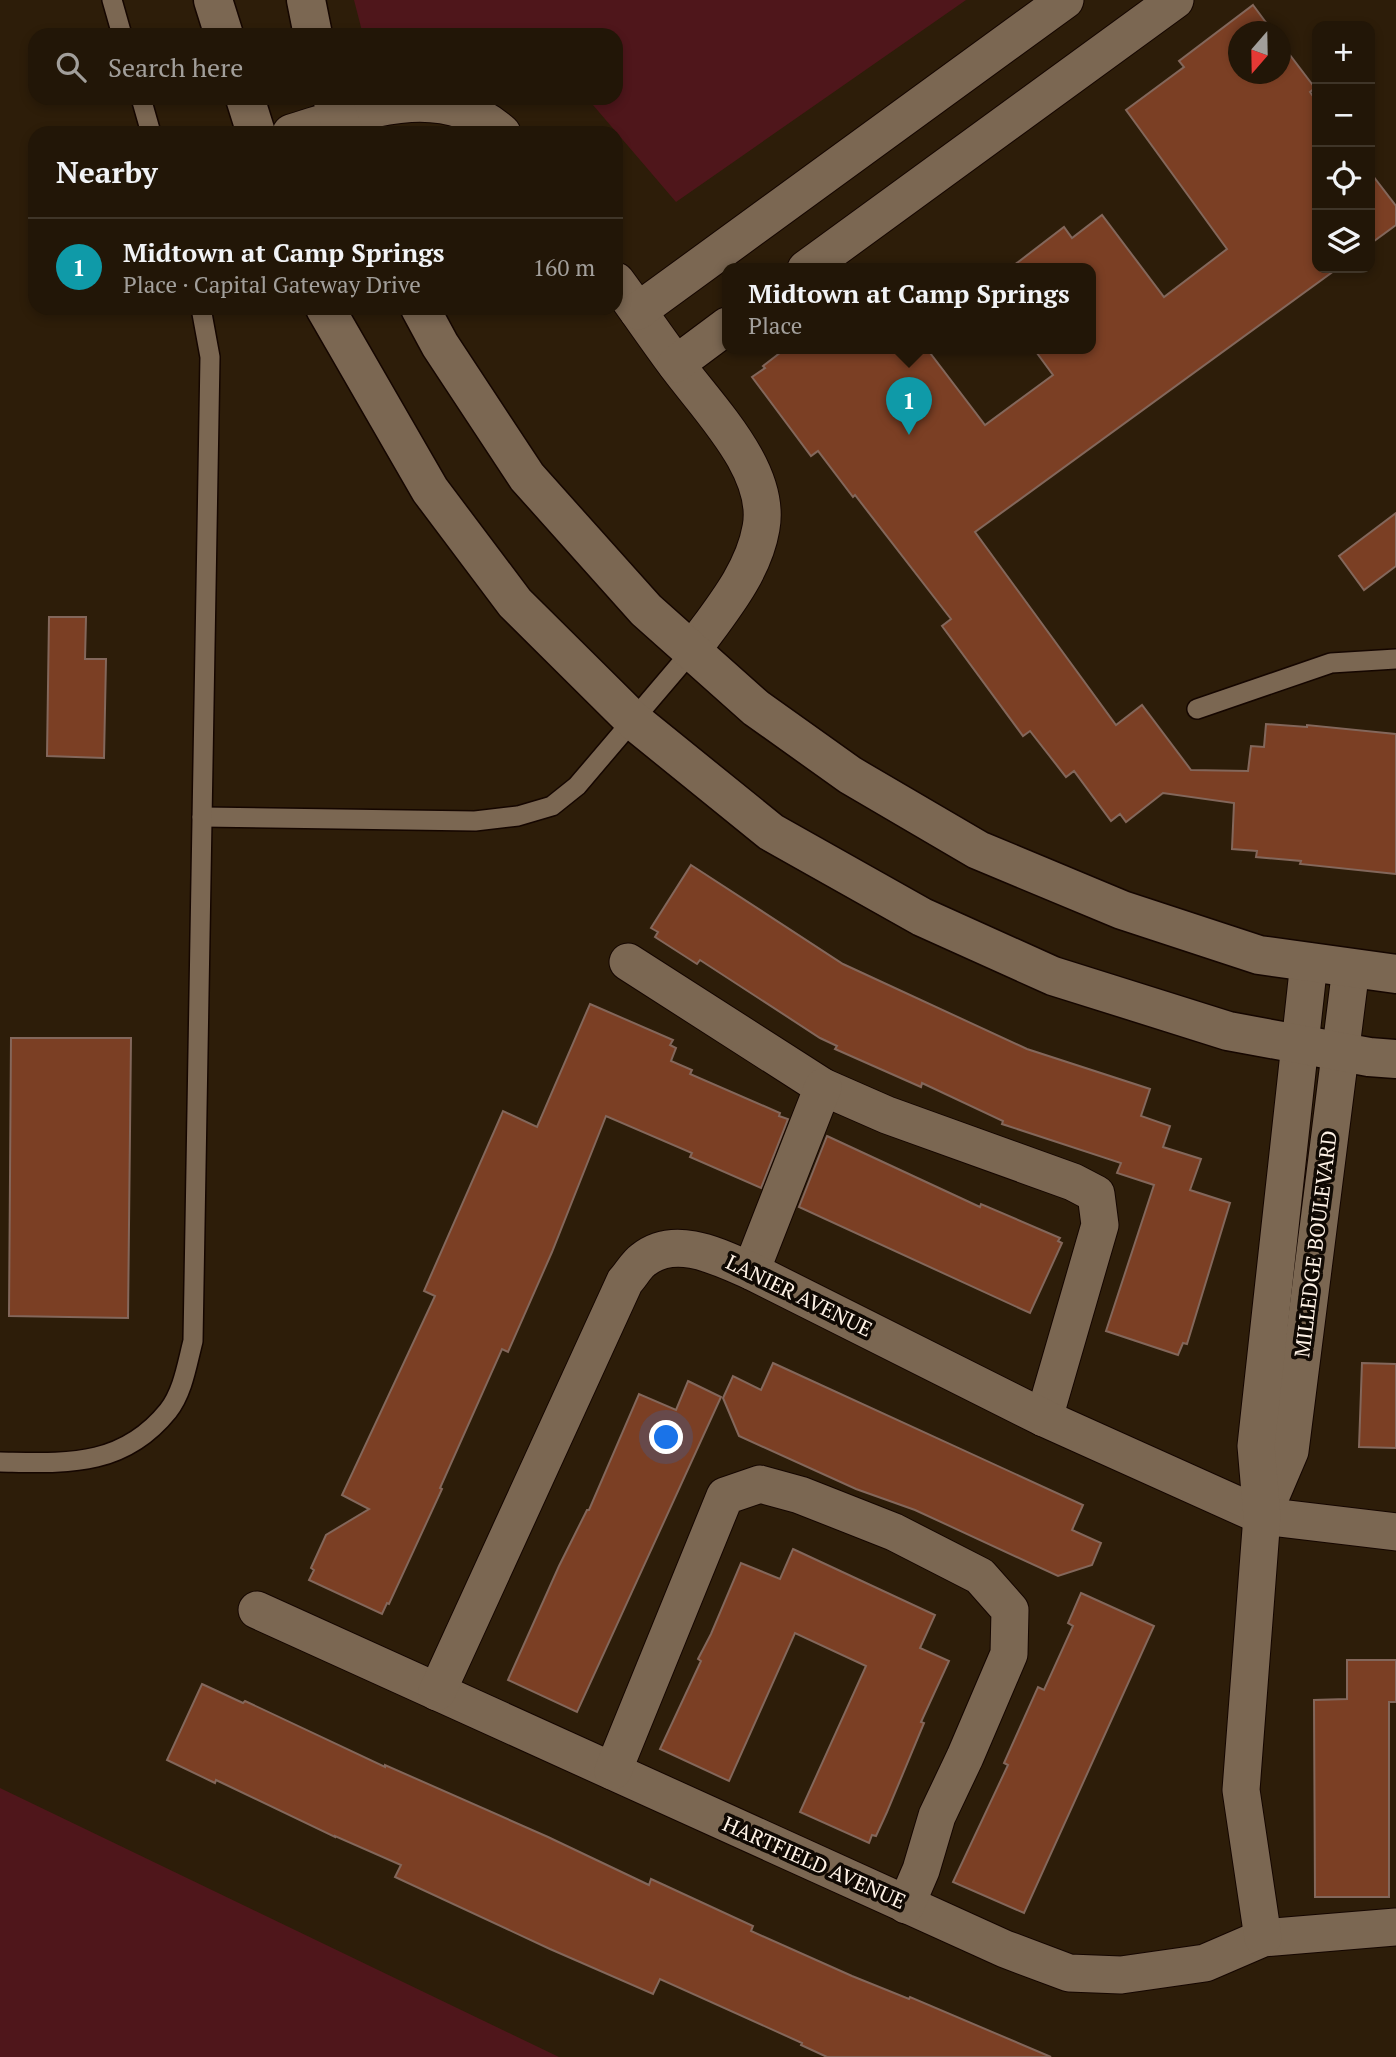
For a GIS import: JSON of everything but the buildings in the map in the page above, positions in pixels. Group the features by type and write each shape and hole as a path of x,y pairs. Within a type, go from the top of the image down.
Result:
{"street":[{"path":"213,0 222,28"},
{"path":"306,0 312,28"},
{"path":"638,311 1065,0"},
{"path":"814,263 1175,0"},
{"path":"246,105 254,126"},
{"path":"311,126 339,116 400,105"},
{"path":"448,105 462,108 494,126"},
{"path":"623,291 739,447 761,499 762,527 755,550 730,596 691,652"},
{"path":"329,315 430,490 515,603 634,721 771,832 922,917 1054,976 1228,1031 1396,1059"},
{"path":"424,315 440,345 527,477 646,610 756,708 850,775 978,850 1122,910 1259,955 1396,974"},
{"path":"676,364 722,330"},
{"path":"628,962 823,1087 887,1115 1073,1182 1096,1194 1100,1225 1044,1418"},
{"name":"MILLEDGE BOULEVARD","path":"1263,1938 1241,1790 1262,1516 1256,1446 1309,962"},
{"name":"MILLEDGE BOULEVARD","path":"1262,1516 1290,1451 1351,968"},
{"path":"751,1271 823,1087"},
{"name":"LANIER AVENUE","path":"437,1692 625,1281 643,1259 667,1249 703,1250 751,1271 1044,1418 1262,1516 1396,1532"},
{"path":"613,1771 725,1496 760,1484 800,1495 894,1532 980,1576 1010,1611 1009,1654 937,1816 921,1870 906,1905"},
{"name":"HARTFIELD AVENUE","path":"257,1609 906,1905 1005,1949 1069,1972 1121,1975 1205,1963 1263,1938 1396,1927"}],"lane":[{"path":"112,0 120,28"},
{"path":"143,105 149,126"},
{"path":"0,1462 68,1463 112,1454 143,1435 169,1410 184,1377 193,1341 211,357 202,315"},
{"path":"202,817 475,821 518,816 552,806 577,786 691,652"},
{"path":"1197,709 1331,663 1396,659"}],"shaded area":[{"path":"354,0 966,0 676,202 623,140 623,126 611,126 593,105 623,105 623,28 361,28"},
{"path":"0,1788 559,2057 0,2057"}],"place":[{"name":"Midtown at Camp Springs","path":"909,435"}]}
